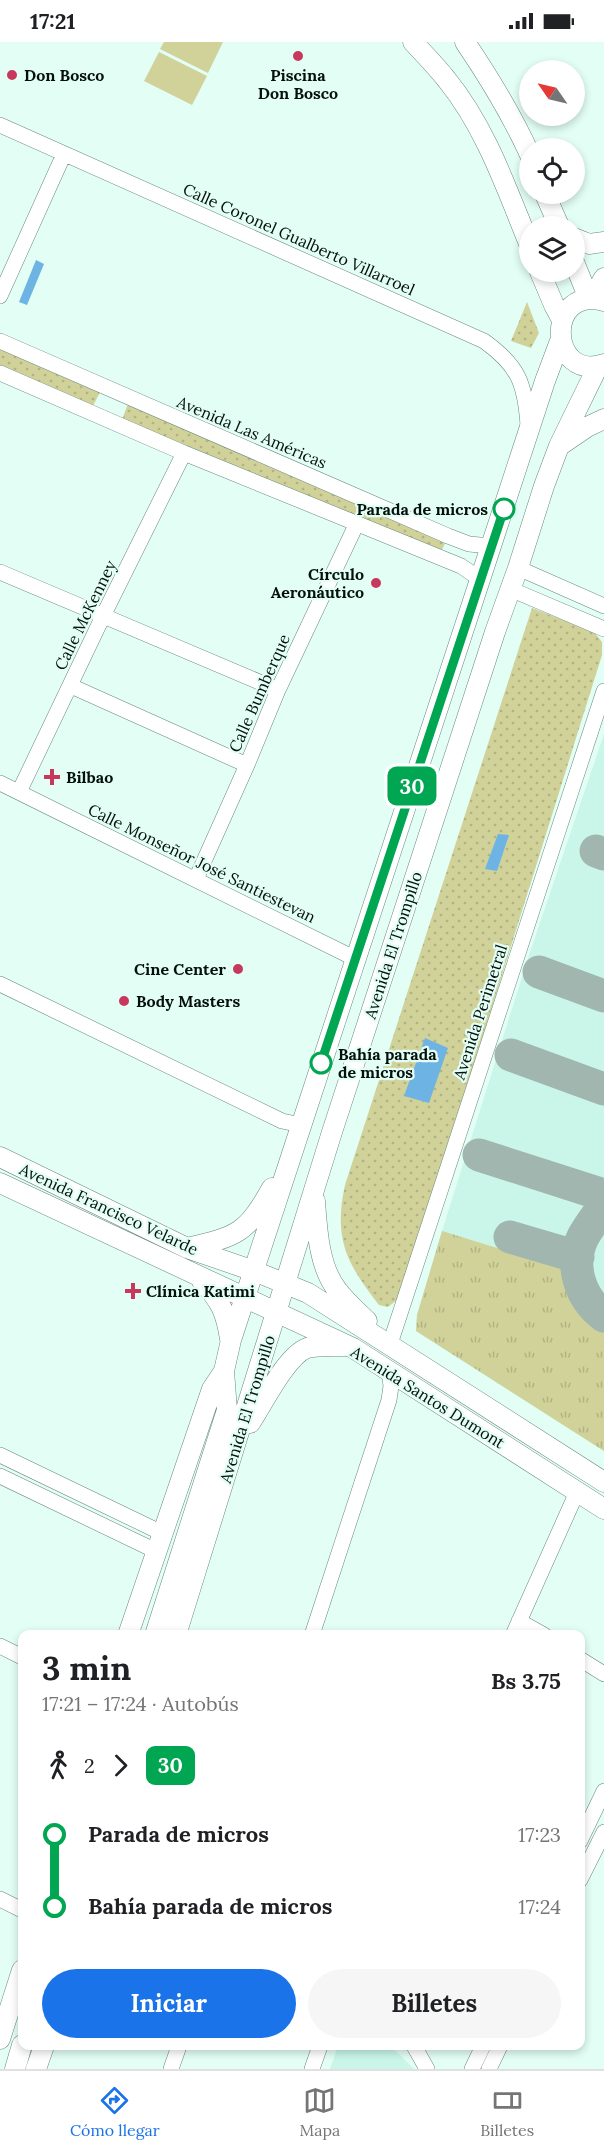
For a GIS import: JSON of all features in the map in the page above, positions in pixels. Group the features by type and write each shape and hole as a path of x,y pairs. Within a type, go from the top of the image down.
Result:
{"main road":[{"path":"413,42 448,80 470,113 500,173 519,219"},
{"path":"465,42 497,90 522,138"},
{"path":"500,173 509,185 524,216"},
{"path":"585,242 604,242"},
{"path":"595,299 604,278"},
{"path":"585,281 595,299"},
{"path":"544,282 562,320 575,304 595,299"},
{"name":"Avenida El Trompillo","path":"157,1630 227,1410 225,1371 231,1340 560,341 562,320"},
{"path":"560,341 574,361 590,366 602,366"},
{"name":"Avenida El Trompillo","path":"178,1630 314,1191 543,486 560,446 602,366"},
{"path":"560,446 587,427 604,419"},
{"path":"187,1248 222,1240 241,1231 256,1216 291,1154"},
{"name":"Avenida Francisco Velarde","path":"0,1157 187,1248 254,1271"},
{"name":"Avenida Francisco Velarde","path":"0,1182 245,1297"},
{"path":"314,1191 317,1225 327,1272 336,1290 390,1344"},
{"name":"Avenida Santos Dumont","path":"254,1271 308,1293 604,1482"},
{"path":"198,1276 222,1306 231,1340"},
{"name":"Avenida Santos Dumont","path":"245,1297 349,1346 604,1509"},
{"path":"236,1445 296,1356 308,1348 349,1346"},
{"name":"Avenida El Trompillo","path":"130,1630 212,1389 225,1371"},
{"path":"0,2039 5,2004 18,1978"},
{"path":"15,2069 21,2050"},
{"path":"36,2069 43,2050"}],"street":[{"name":"Calle Coronel Gualberto Villarroel","path":"0,125 484,341 500,352 522,383 528,434"},
{"path":"0,296 64,154"},
{"name":"Avenida Las Américas","path":"0,341 448,536 469,544 492,546"},
{"path":"0,373 184,453 438,556 461,566 480,579"},
{"path":"105,418 116,392"},
{"name":"Calle McKenney","path":"19,792 184,453"},
{"name":"Calle Bumberque","path":"196,879 278,690 357,523"},
{"path":"438,556 444,556 452,550 452,540 448,536"},
{"path":"518,568 599,601"},
{"path":"0,572 104,614 278,690"},
{"path":"510,589 604,629"},
{"path":"71,686 247,765"},
{"name":"Avenida Perimetral","path":"390,1344 604,691"},
{"name":"Calle Monseñor José Santiestevan","path":"0,783 356,959"},
{"path":"0,984 282,1121 301,1125"},
{"path":"314,1630 389,1400 391,1386 389,1370"},
{"path":"0,1455 159,1542"},
{"path":"0,1476 159,1542"},
{"path":"516,1628 577,1492"},
{"path":"0,1646 18,1655"},
{"path":"585,1662 604,1674"},
{"path":"585,1831 604,1791"},
{"path":"585,1870 604,1832"},
{"path":"0,1899 18,1908"},
{"path":"171,2069 178,2050"},
{"path":"312,2069 319,2050"},
{"path":"416,2050 427,2069"},
{"path":"472,2069 481,2050"},
{"path":"489,2069 498,2050"}],"shaded area":[{"path":"604,734 604,1451 416,1331 417,1315 442,1231 528,958"},
{"path":"337,2050 394,2050 414,2069 330,2069"}],"green space":[{"path":"164,42 223,42 208,73 160,49"},
{"path":"159,52 207,76 192,105 144,81"},
{"path":"527,302 539,333 531,348 511,341"},
{"path":"0,346 101,390 92,408 0,369"},
{"path":"129,401 447,539 440,554 122,420"},
{"path":"532,608 594,632 602,642 602,655 487,1023 397,1300 388,1307 379,1305 358,1277 346,1250 341,1221 345,1185"},
{"path":"442,1231 549,1264 563,1262 566,1283 574,1303 586,1319 604,1332 604,1451 416,1331 417,1315"}],"water":[{"path":"36,260 44,264 27,305 19,302"},
{"path":"498,834 509,835 497,871 485,869"},
{"path":"425,1038 448,1048 429,1103 404,1096"}],"taxiway":[{"path":"596,851 604,854"},
{"path":"539,972 604,996"},
{"path":"511,1055 604,1089"},
{"path":"479,1155 604,1195"},
{"path":"604,1206 583,1237 577,1259 577,1270 583,1290 596,1309 604,1316"},
{"path":"510,1237 578,1257"}],"bus line":[{"name":"30","path":"321,1063 504,509"}],"place":[{"name":"Piscina Don Bosco","path":"298,56"},
{"name":"Don Bosco","path":"12,75"},
{"name":"Parada de micros","path":"504,509"},
{"name":"Círculo Aeronáutico","path":"376,583"},
{"name":"Bilbao","path":"52,777"},
{"name":"Cine Center","path":"238,969"},
{"name":"Body Masters","path":"124,1001"},
{"name":"Bahía parada de micros","path":"321,1063"},
{"name":"Clínica Katimi","path":"133,1291"}]}
